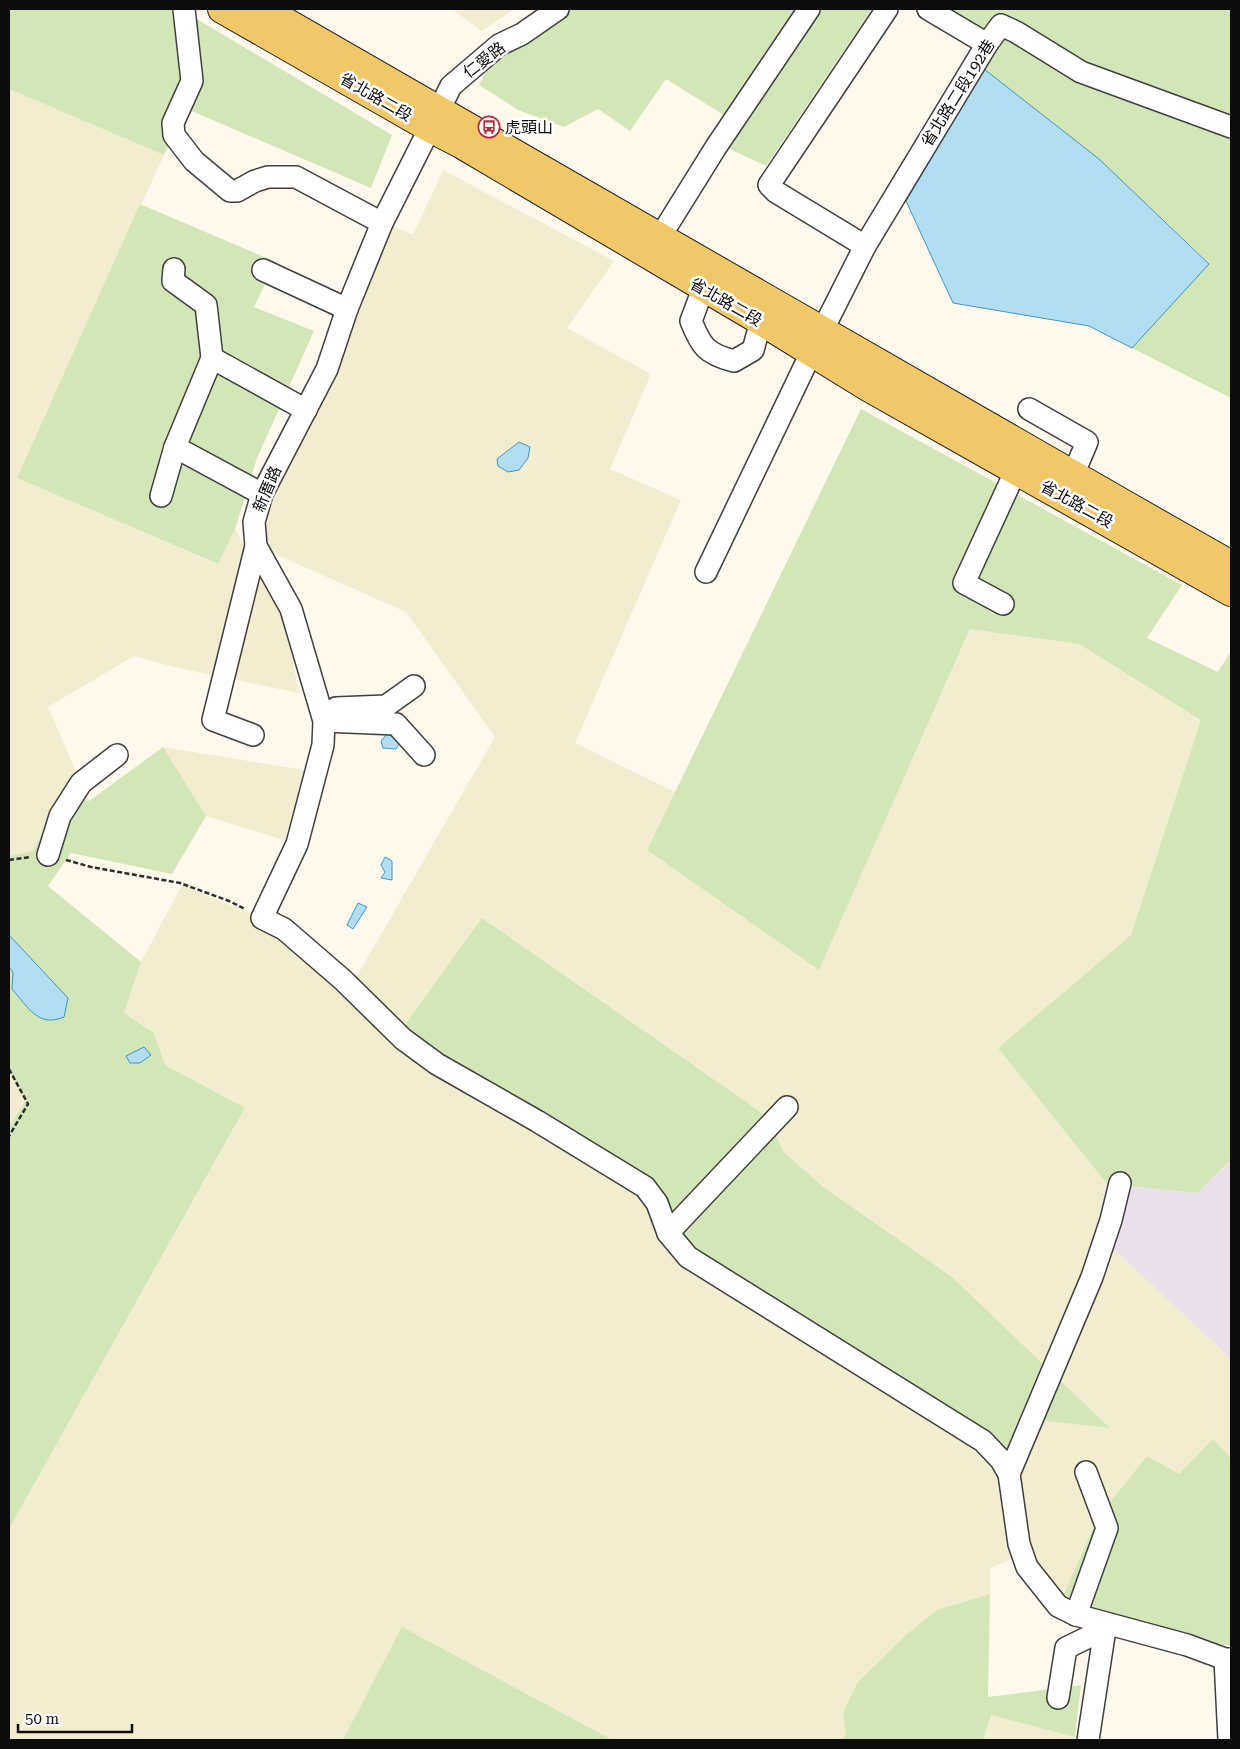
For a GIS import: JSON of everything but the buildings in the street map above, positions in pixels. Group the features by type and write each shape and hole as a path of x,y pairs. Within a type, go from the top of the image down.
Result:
{"main road":[{"name":"省北路二段","path":"222,9 660,237 817,341 1073,475 1231,565"},
{"name":"省北路二段","path":"263,9 434,119 461,144 761,322 817,341 868,387 1231,592"}],"street":[{"path":"184,9 192,81 173,123 174,135 194,161 230,191 237,191 255,180 268,177 296,177 382,223"},
{"name":"仁愛路","path":"434,119 450,86 499,45 522,34 558,9"},
{"path":"660,237 716,147 808,9"},
{"path":"865,246 776,192 769,185 887,9"},
{"path":"928,9 987,44"},
{"name":"省北路二段192巷","path":"706,572 865,246 987,44 1001,25 1016,32 1081,72 1229,126"},
{"name":"新厝路","path":"262,918 297,844 323,745 322,715 291,609 256,546 254,522 262,494 327,369 347,308 382,223 434,119"},
{"path":"161,496 175,447 212,358 206,305 173,282 174,269"},
{"path":"263,270 347,308"},
{"path":"703,289 691,321 699,341 717,356 734,361 753,350 761,322"},
{"path":"212,358 306,410"},
{"path":"1029,409 1087,442 1073,475"},
{"path":"175,447 262,494"},
{"path":"1002,604 964,583 1016,470"},
{"path":"253,735 213,720 256,546"},
{"path":"322,715 386,706 414,686"},
{"path":"322,715 396,724 424,755"},
{"path":"48,855 60,816 81,783 117,755"},
{"path":"262,918 284,929 343,980 403,1039 437,1064 537,1121 645,1187 657,1203 668,1233 688,1257 983,1441 1001,1460 1009,1474 1020,1544 1027,1567 1058,1606 1107,1627 1187,1645 1228,1659 1229,1740"},
{"path":"668,1233 787,1107"},
{"path":"1009,1474 1092,1277 1111,1220 1120,1183"},
{"path":"1076,1615 1107,1528 1086,1472"},
{"path":"1058,1698 1066,1648 1107,1627"},
{"path":"1088,1740 1107,1627"}],"path":[{"path":"9,860 48,855 91,868 180,884 229,901 262,918"},
{"path":"9,1069 28,1104 9,1136"}],"shaded area":[{"path":"452,9 514,9 481,31"},
{"path":"9,89 164,155 17,478 217,564 235,529 258,569 286,626 299,693 174,667 134,656 48,707 89,801 61,797 33,851 9,856"},
{"path":"443,170 614,261 567,328 651,374 610,469 681,500 575,743 675,792 647,850 819,969 971,628 1079,644 1202,720 1131,935 998,1048 1107,1184 1095,1232 1231,1359 1231,1458 1213,1439 1179,1474 1097,1519 1061,1601 1019,1556 990,1568 990,1594 937,1610 907,1634 857,1683 843,1713 847,1735 842,1740 9,1740 9,1529 245,1109 165,1065 154,1033 124,1013 141,962 182,885 262,918 350,988 495,737 406,612 270,552 260,508 376,218 413,235","holes":["482,918 765,1115 784,1152 822,1186 952,1277 1109,1427 1035,1405"]},
{"path":"163,747 316,772 297,844 206,816"},
{"path":"9,1071 26,1100 9,1127"},
{"path":"1230,1162 1231,1359 1095,1232 1107,1184 1197,1193"},
{"path":"991,1714 1075,1737 1075,1740 983,1740"}],"green space":[{"path":"9,9 180,9 392,135 371,188 187,109 164,155 9,89"},
{"path":"561,9 872,9 766,166 721,145 727,117 666,79 630,131 598,109 564,127 518,110 479,85 492,61"},
{"path":"941,9 1231,9 1231,398 1132,348 1209,263 1099,159 984,69 984,37"},
{"path":"140,204 276,262 254,307 314,331 257,458 235,529 218,564 17,478"},
{"path":"861,409 1182,585 1147,638 1218,672 1231,651 1231,1163 1229,1162 1197,1193 1107,1184 998,1048 1131,935 1201,720 1079,644 970,629 819,970 647,850"},
{"path":"163,747 206,816 172,874 71,853 48,886 141,962 124,1013 154,1033 165,1065 245,1108 9,1529 9,1127 26,1100 9,1071 9,967 13,972 68,999 9,935 9,856 33,851 61,797 89,801"},
{"path":"482,918 765,1115 784,1152 822,1186 952,1277 1110,1428 1046,1421 1035,1405 1001,1477 996,1454 681,1247 651,1194 400,1032"},
{"path":"1213,1439 1231,1458 1231,1645 1219,1645 1163,1627 1106,1616 1061,1601 1097,1519 1147,1456 1179,1474"},
{"path":"990,1594 988,1697 1081,1685 1075,1737 991,1715 983,1740 842,1740 846,1735 843,1713 857,1683 907,1634 937,1610"},
{"path":"402,1627 612,1740 343,1740"}],"water":[{"path":"984,69 1099,159 1209,264 1132,348 1089,326 953,303 906,201"},
{"path":"519,442 530,447 528,458 519,470 508,472 498,466 497,459"},
{"path":"387,734 401,740 396,749 383,748 381,741"},
{"path":"385,857 392,861 392,880 381,878 385,872 381,865"},
{"path":"358,903 367,907 353,929 347,925"},
{"path":"9,935 68,998 64,1017 55,1020 40,1018 29,1009 12,989 13,972 9,967"},
{"path":"144,1047 151,1055 140,1063 130,1063 126,1056"}],"place":[{"name":"虎頭山","path":"489,127"}]}
